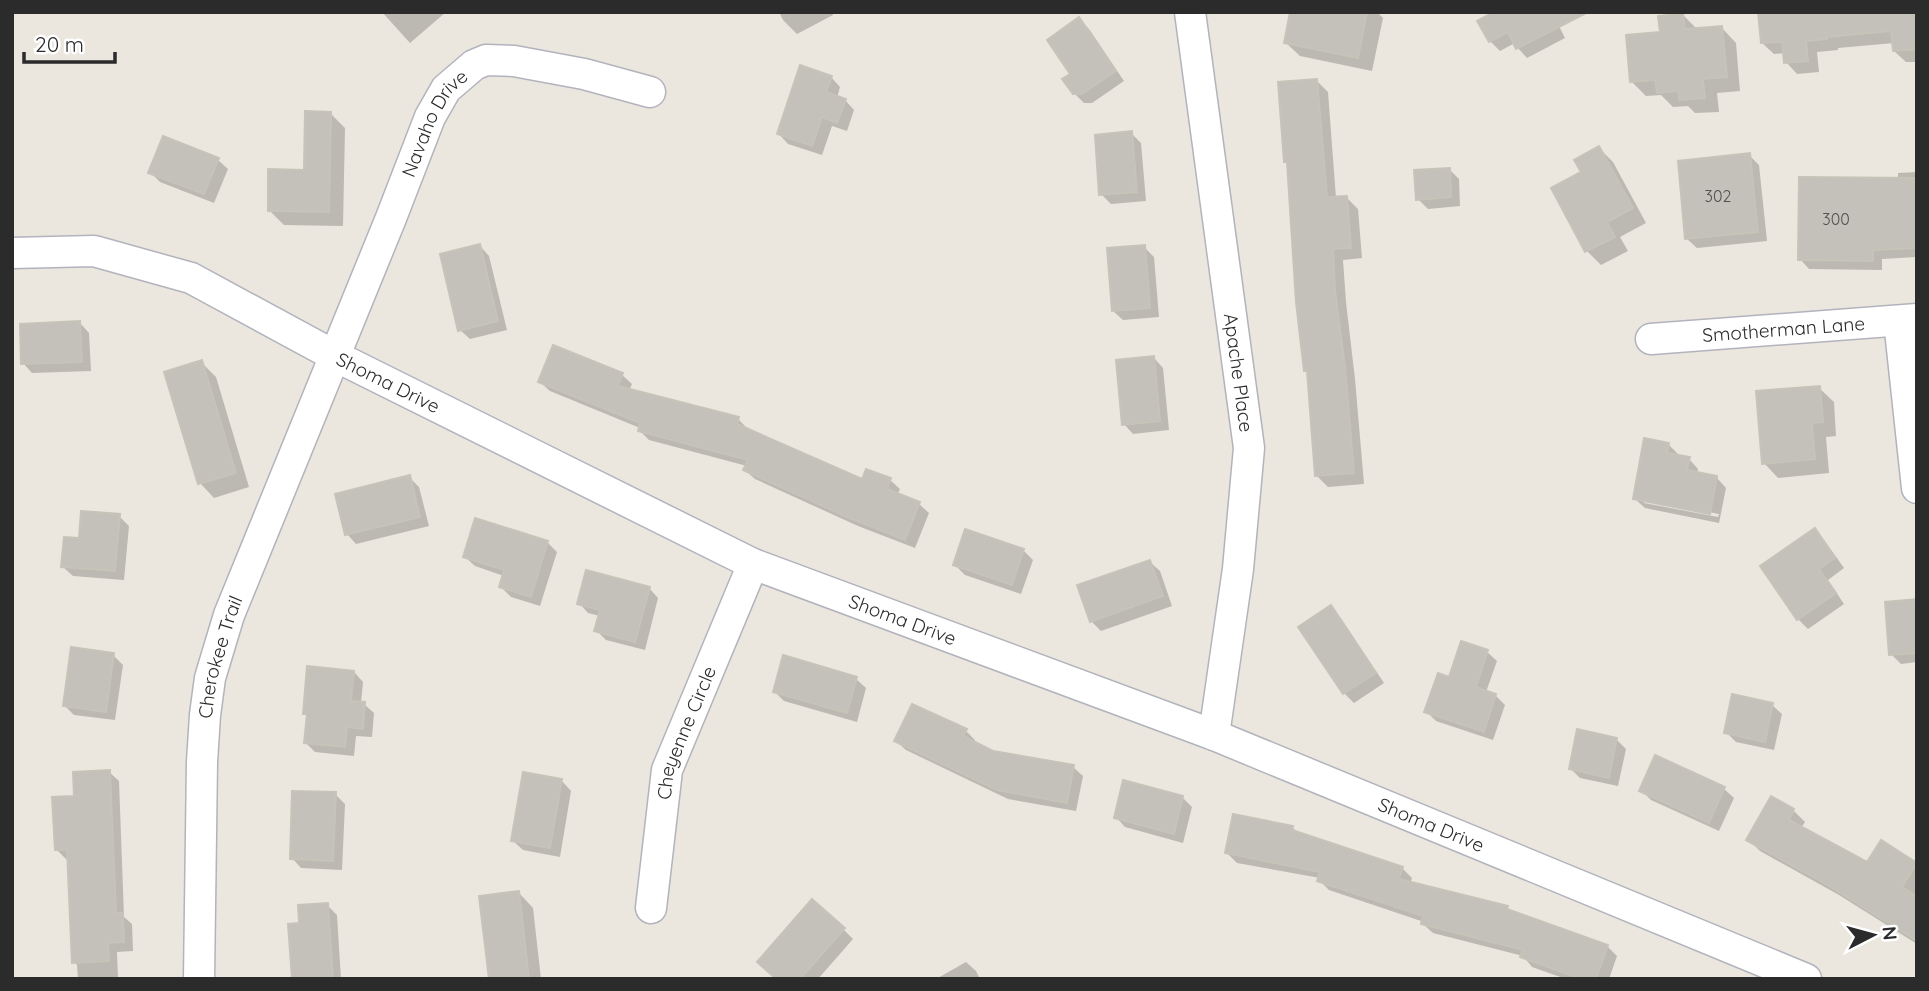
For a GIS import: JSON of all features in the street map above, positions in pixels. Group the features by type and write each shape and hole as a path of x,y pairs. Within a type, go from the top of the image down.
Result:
{"street":[{"name":"Apache Place","path":"1189,12 1249,448 1238,569 1214,735"},
{"name":"Navaho Drive","path":"335,356 430,117 446,89 474,65 486,60 514,61 584,74 650,92"},
{"name":"Shoma Drive","path":"12,253 94,251 191,278 335,356 753,564 1214,735 1806,979"},
{"name":"Smotherman Lane","path":"1651,339 1908,320"},
{"path":"1908,320 1917,488"},
{"name":"Cherokee Trail","path":"199,979 202,762 210,678 229,615 335,356"},
{"name":"Cheyenne Circle","path":"651,908 667,770 753,564"}],"building":[{"path":"1290,12 1367,12 1358,58 1284,43"},
{"path":"1494,12 1588,12 1516,49 1508,32 1489,42 1477,21"},
{"path":"1758,12 1917,12 1917,49 1893,51 1891,31 1827,37 1806,41 1808,61 1784,63 1782,42 1761,43"},
{"path":"1683,13 1685,29 1722,26 1727,77 1703,79 1705,98 1679,100 1678,91 1657,93 1655,80 1630,82 1626,35 1660,32 1658,16"},
{"path":"1079,17 1116,71 1082,94 1073,94 1062,79 1070,74 1047,40"},
{"path":"800,65 832,76 826,92 846,99 837,123 822,117 812,146 777,134"},
{"path":"1317,79 1327,197 1347,196 1351,248 1333,249 1354,473 1315,476 1307,371 1304,371 1296,302 1287,162 1284,162 1278,82"},
{"path":"305,111 331,112 329,212 268,211 268,169 304,170"},
{"path":"1132,131 1137,192 1099,195 1095,135"},
{"path":"163,136 219,158 204,194 148,173"},
{"path":"1599,146 1633,208 1607,222 1615,237 1585,252 1551,188 1581,172 1574,160"},
{"path":"1750,153 1758,232 1685,239 1678,161"},
{"path":"1450,168 1451,197 1416,200 1414,170"},
{"path":"1799,177 1917,178 1917,248 1873,250 1873,261 1798,260"},
{"path":"480,244 498,321 458,331 440,254"},
{"path":"1145,245 1150,308 1112,311 1107,248"},
{"path":"80,321 82,362 21,364 20,324"},
{"path":"553,345 623,373 618,386 739,417 737,424 862,479 866,469 891,478 887,489 920,502 905,540 743,470 748,460 638,431 640,423 538,382"},
{"path":"1154,356 1160,421 1122,425 1116,360"},
{"path":"202,360 236,473 198,484 164,372"},
{"path":"1820,386 1823,422 1812,423 1815,459 1762,464 1756,391"},
{"path":"1644,438 1669,443 1667,453 1690,457 1687,470 1717,476 1710,514 1633,499"},
{"path":"410,475 420,517 345,535 335,494"},
{"path":"81,511 120,514 115,571 61,567 64,537 79,538"},
{"path":"475,518 548,541 531,597 499,587 504,570 463,557"},
{"path":"1815,528 1835,558 1819,569 1836,593 1797,620 1760,566"},
{"path":"965,529 1024,549 1012,585 953,565"},
{"path":"1150,560 1163,596 1090,622 1077,585"},
{"path":"586,570 650,587 635,642 594,631 600,610 577,604"},
{"path":"1917,599 1917,653 1889,655 1885,602"},
{"path":"1331,605 1376,673 1343,694 1298,627"},
{"path":"1461,641 1488,650 1476,687 1496,694 1484,732 1424,712 1438,673 1449,677"},
{"path":"71,647 114,653 106,712 63,706"},
{"path":"783,655 857,677 847,713 773,692"},
{"path":"307,666 354,671 351,701 365,702 363,729 347,727 345,747 304,743 307,714 303,714"},
{"path":"1732,694 1773,703 1765,742 1724,733"},
{"path":"912,704 967,729 963,736 993,751 1074,765 1067,803 997,790 894,741"},
{"path":"1577,729 1617,738 1609,778 1569,769"},
{"path":"1655,755 1725,787 1709,823 1639,791"},
{"path":"110,770 116,913 123,913 124,942 108,943 109,961 72,963 67,850 55,850 52,797 74,796 73,772"},
{"path":"523,772 562,779 550,848 511,841"},
{"path":"1123,780 1183,796 1174,834 1114,818"},
{"path":"292,791 336,792 333,861 290,859"},
{"path":"1771,796 1794,809 1789,820 1867,862 1881,840 1917,863 1902,887 1917,896 1917,941 1826,884 1746,840"},
{"path":"1233,814 1293,826 1292,830 1403,867 1399,879 1508,906 1507,909 1608,945 1596,979 1581,979 1520,957 1523,950 1421,924 1423,916 1317,881 1320,872 1225,853"},
{"path":"519,891 529,979 489,979 479,896"},
{"path":"812,899 845,928 800,979 776,979 757,962"},
{"path":"328,903 333,979 292,979 288,924 299,923 298,905"}]}
